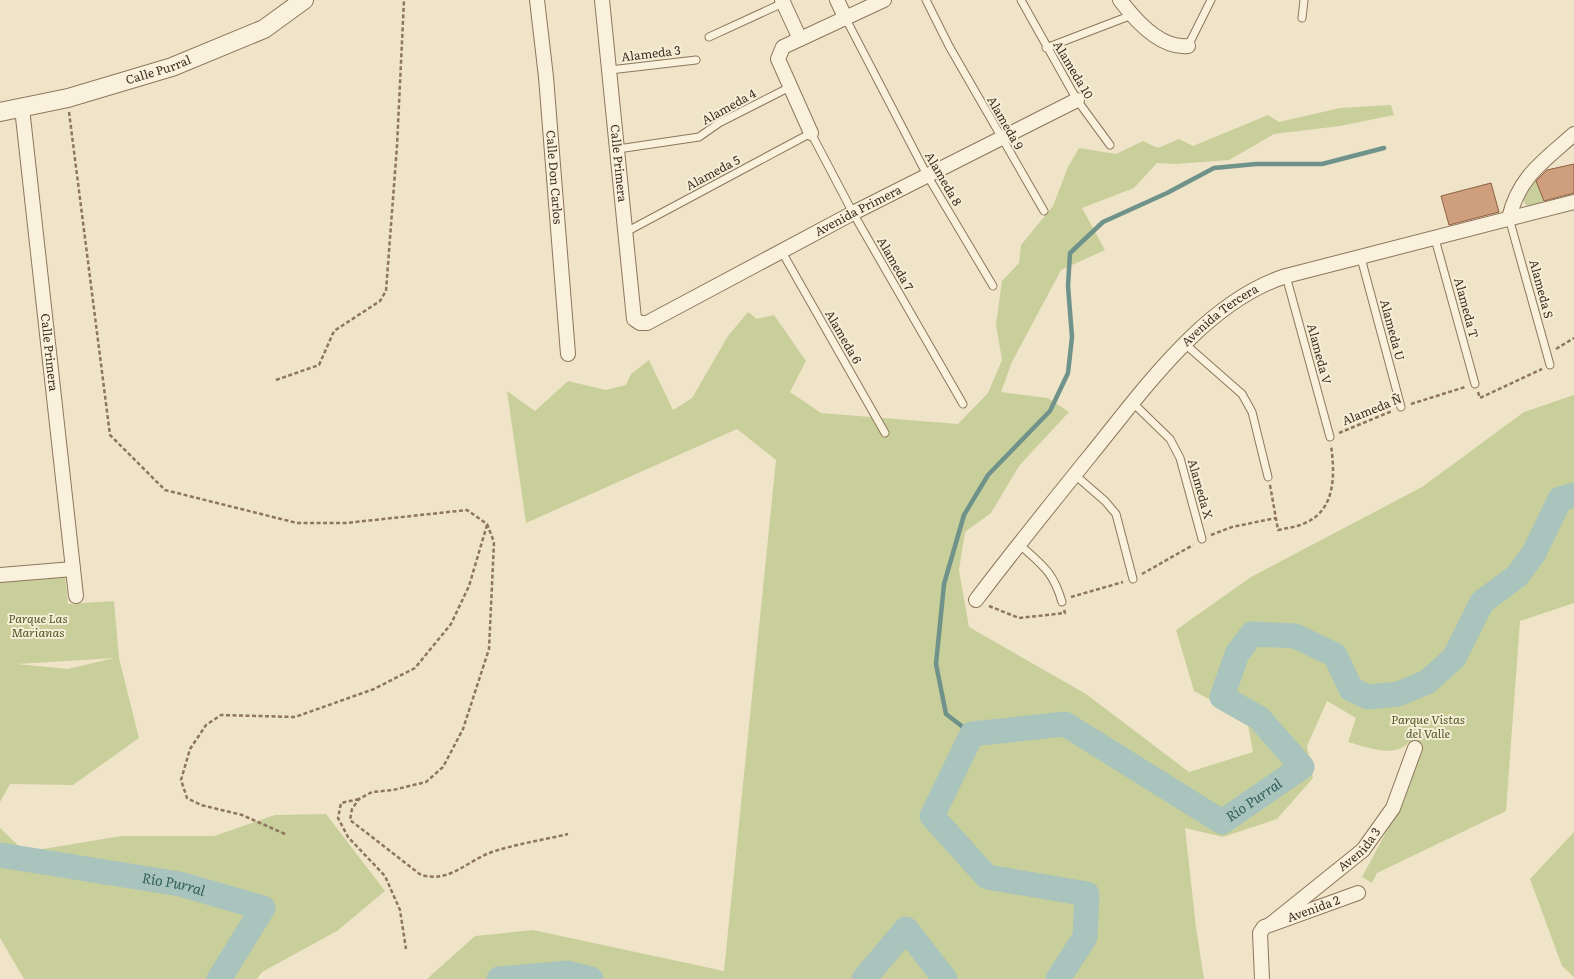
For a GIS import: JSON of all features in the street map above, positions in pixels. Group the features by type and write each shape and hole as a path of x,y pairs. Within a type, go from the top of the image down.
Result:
{"street":[{"name":"Calle Purral","path":"0,112 68,98 172,66 264,29 304,0"},
{"name":"Calle Don Carlos","path":"537,0 546,77 568,354"},
{"name":"Calle Primera","path":"602,0 634,319 640,324"},
{"path":"837,0 846,19"},
{"path":"811,133 778,59 779,52 783,46 846,19 884,0"},
{"path":"782,1 800,39"},
{"path":"1126,5 1154,35 1168,44 1188,46"},
{"name":"Avenida Primera","path":"640,324 647,323 782,252 852,212 1077,100"},
{"name":"Calle Primera","path":"22,108 76,596"},
{"path":"1510,218 1514,197 1525,181 1550,154 1574,134"},
{"name":"Avenida Tercera","path":"976,600 1018,544 1133,403 1185,344 1231,303 1250,291 1286,276 1574,202"},
{"path":"0,575 73,569"},
{"name":"Avenida 3","path":"1271,924 1363,850 1394,808 1415,748"},
{"name":"Avenida 2","path":"1271,924 1358,893"},
{"path":"1262,979 1260,933 1264,927 1271,924"}],"lane":[{"name":"Alameda 9","path":"926,0 1000,138 1044,210"},
{"path":"1188,46 1211,0"},
{"path":"1302,18 1304,0"},
{"path":"709,37 782,1"},
{"name":"Alameda 10","path":"1023,2 1046,48 1077,100 1110,145"},
{"path":"1046,48 1126,5"},
{"name":"Alameda 8","path":"846,19 927,175 993,286"},
{"name":"Alameda 3","path":"610,70 696,60"},
{"name":"Alameda 4","path":"618,149 699,137 719,123 790,87"},
{"name":"Alameda 7","path":"811,133 852,212 963,404"},
{"name":"Alameda 5","path":"626,232 811,133"},
{"name":"Alameda S","path":"1510,218 1550,365"},
{"name":"Alameda T","path":"1436,239 1475,384"},
{"name":"Alameda 6","path":"782,252 885,433"},
{"name":"Alameda U","path":"1361,258 1401,407"},
{"name":"Alameda V","path":"1286,276 1330,437"},
{"path":"1185,344 1242,394 1252,412 1268,477"},
{"name":"Alameda X","path":"1133,403 1170,439 1180,458 1202,539"},
{"path":"1075,475 1105,501 1116,514 1133,579"},
{"path":"1018,544 1047,569 1057,583 1062,602"}],"path":[{"path":"276,380 319,365 334,331 380,300 386,291 398,146 404,0"},
{"path":"68,98 110,436 151,478 166,490 297,523 346,523 467,510 487,524 494,542 488,649 457,742 443,767 426,782 393,790 372,792 341,803 338,818 348,837 385,876 400,910 406,949"},
{"path":"1547,355 1574,338"},
{"path":"1475,384 1480,398 1550,365"},
{"name":"Alameda Ñ","path":"1268,477 1278,530 1306,523 1325,507 1332,488 1334,466 1330,437 1401,407 1475,384"},
{"path":"285,834 242,815 201,805 187,798 181,780 190,749 206,725 221,715 295,717 374,689 415,668 450,624 468,586 481,550 487,524"},
{"path":"359,798 352,810 350,820 421,875 434,879 446,876 492,852 568,834"}],"green space":[{"name":"Parque Vistas del Valle","path":"1391,105 1394,115 1340,126 1274,134 1229,160 1176,164 1157,163 1134,188 1082,208 1105,250 1061,270 1012,362 1001,392 1048,398 1069,412 1019,466 991,513 965,532 959,570 969,627 1086,694 1189,772 1253,752 1247,720 1194,691 1176,630 1251,577 1422,487 1524,412 1574,395 1574,603 1520,621 1506,811 1377,873 1372,883 1362,877 1398,810 1422,746 1409,742 1396,750 1388,751 1372,749 1348,742 1356,718 1327,701 1307,746 1313,778 1277,819 1223,837 1185,828 1204,979 427,979 475,936 533,930 724,971 776,460 737,429 526,523 507,391 535,411 568,381 606,390 626,385 631,374 649,360 673,410 692,398 728,336 748,312 757,319 774,315 806,361 790,392 821,413 958,424 988,393 1002,360 996,325 1002,281 1019,263 1021,245 1053,206 1068,167 1079,148 1116,154 1143,141 1158,148 1179,139 1193,146 1268,115 1279,122 1340,108"},
{"path":"1535,177 1544,201 1531,206 1526,205 1522,198"},
{"name":"Parque Las Marianas","path":"65,576 68,604 114,601 119,658 139,738 73,785 10,784 0,802 0,581","holes":["114,658 68,669 17,664"]},
{"path":"326,814 385,891 337,931 262,972 257,979 24,979 0,938 0,828 25,852 121,836 214,836 275,815"},
{"path":"1574,832 1574,977 1562,966 1530,879"}],"building":[{"path":"1574,164 1574,193 1544,201 1536,181 1547,170"},
{"path":"1491,183 1499,212 1449,225 1441,196"}],"waterway":[{"path":"972,734 946,714 936,664 944,584 964,515 988,475 1050,411 1068,373 1072,337 1068,286 1070,253 1103,222 1167,193 1214,168 1256,164 1322,164 1384,148"},
{"name":"Río Purral","path":"1058,979 1085,937 1087,894 987,877 932,816 972,734 1065,724 1222,822 1302,767 1259,718 1222,697 1237,654 1252,634 1295,636 1335,655 1351,689 1368,697 1398,694 1427,682 1454,658 1482,602 1517,576 1534,553 1560,499 1574,495"},
{"name":"Río Purral","path":"0,855 180,884 263,908 219,979"},
{"name":"Río Purral","path":"864,979 906,929 945,979"},
{"name":"Río Purral","path":"499,979 568,973 591,979"}]}
